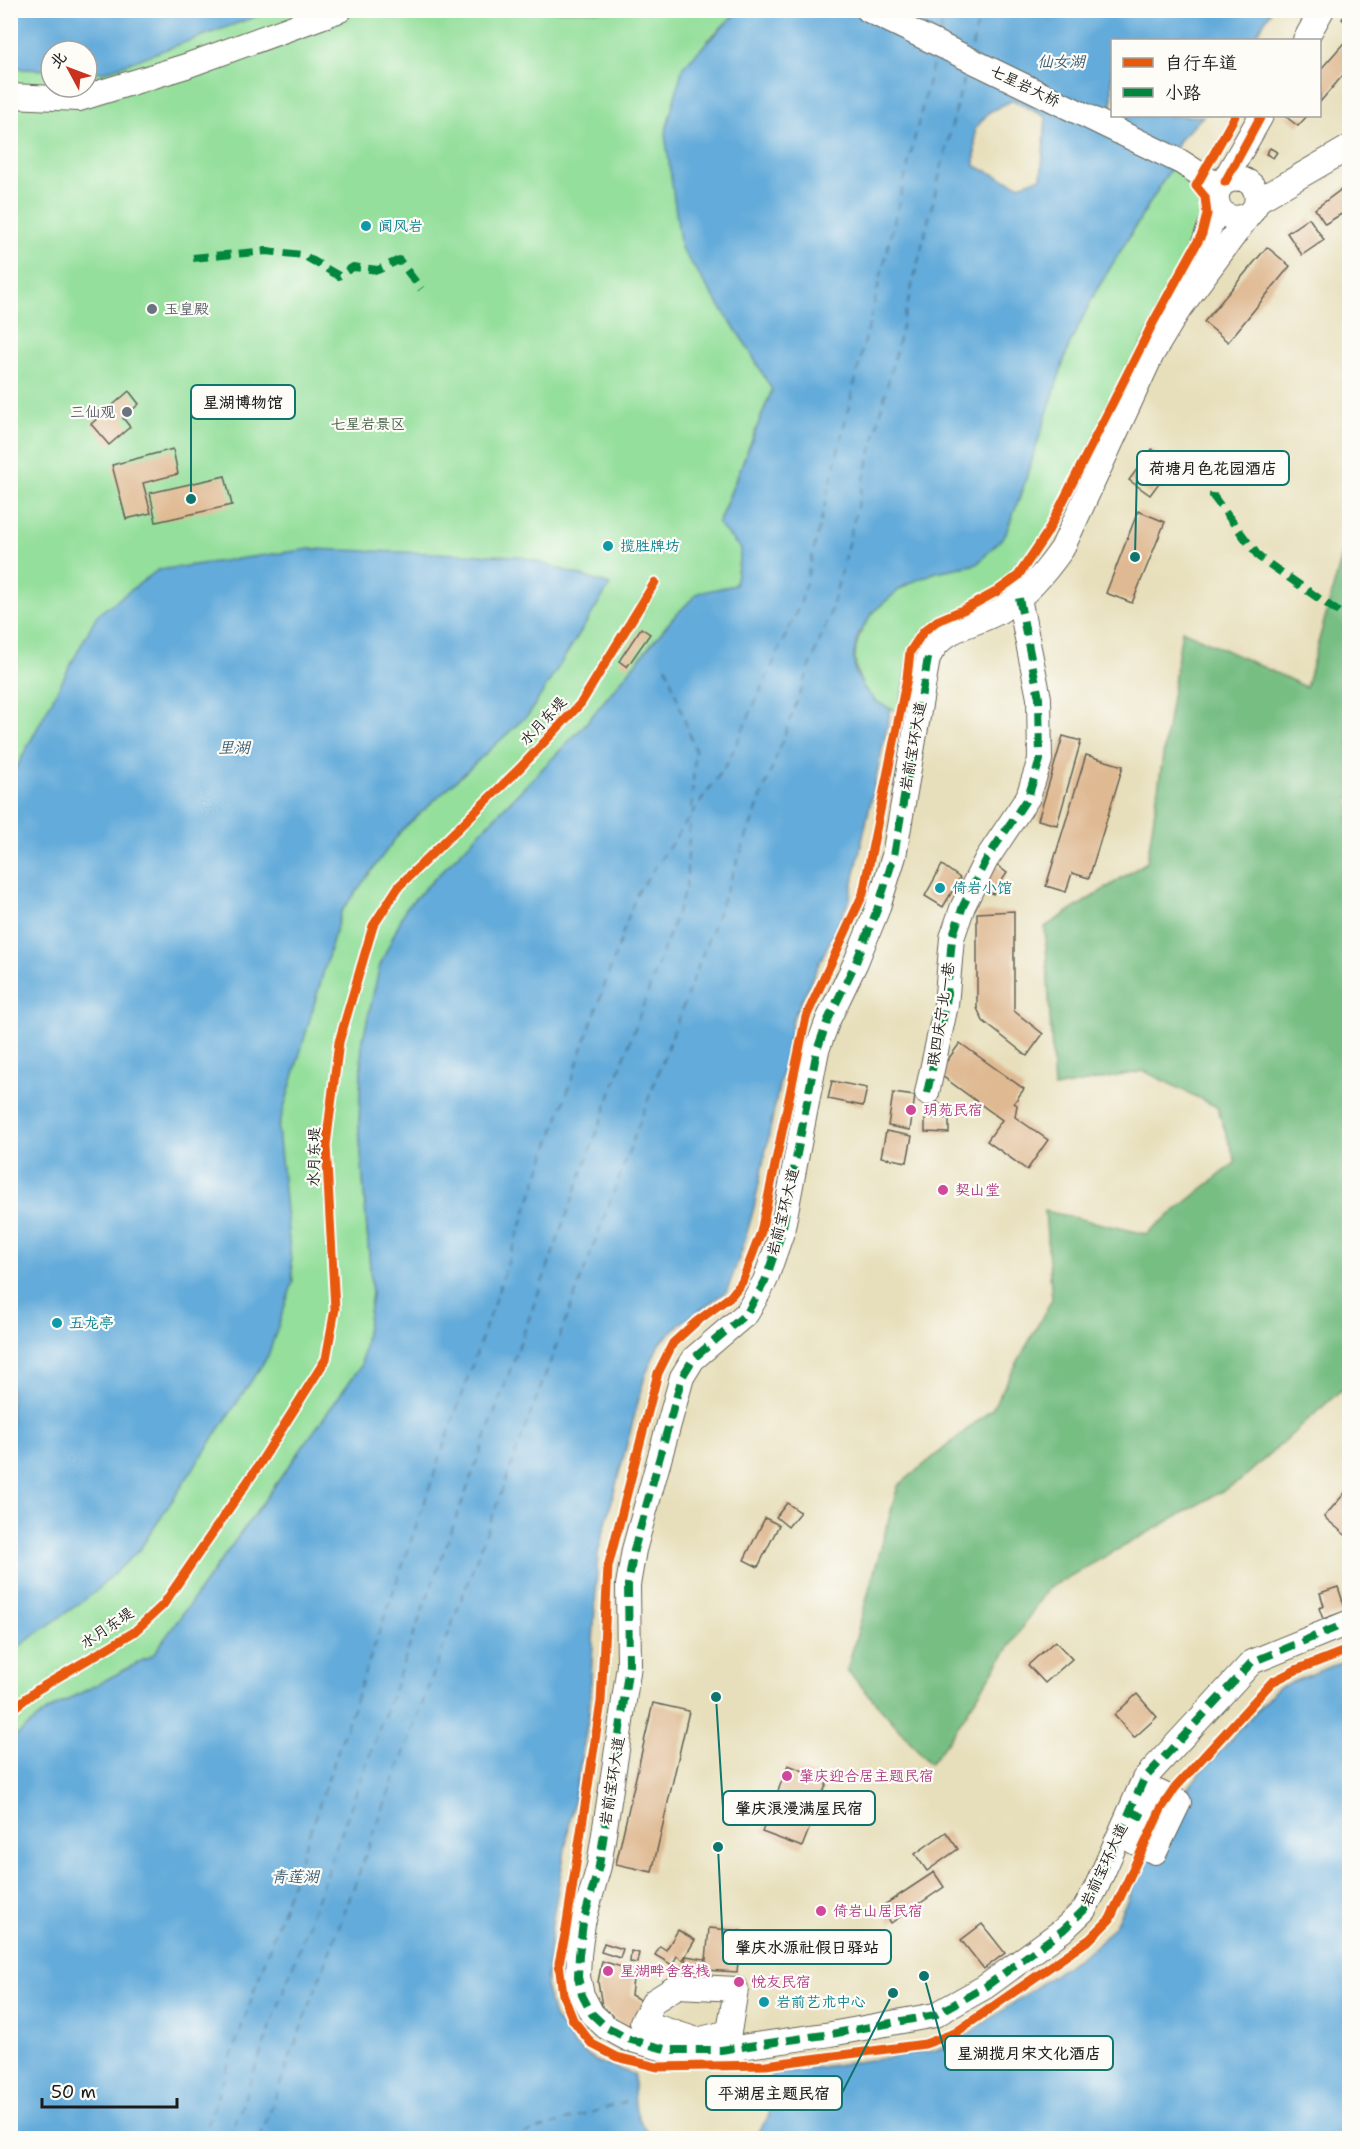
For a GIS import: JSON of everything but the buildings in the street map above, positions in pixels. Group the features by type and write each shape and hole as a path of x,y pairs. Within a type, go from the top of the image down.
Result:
{"street":[{"path":"10,96 78,99 186,66 340,10"},
{"name":"七星岩大桥","path":"868,10 1181,162 1221,192"},
{"path":"1306,39 1322,10"},
{"path":"1178,310 1221,192 1260,117"},
{"path":"1221,192 1222,212 1240,219 1254,207 1350,147"},
{"path":"1019,598 1046,570 1062,549 1152,354 1178,310 1254,207 1255,188 1245,179 1238,178 1221,192"},
{"name":"岩前宝环大道","path":"1019,598 991,616 946,634 934,645 928,658 894,856 877,910 817,1050 782,1232 765,1281 747,1313 693,1359 682,1377 634,1550 628,1585 629,1665 599,1866 583,1923 578,1977 582,1995 592,2014 606,2027 628,2039 668,2050 721,2050 831,2034 935,2015 985,1987 1063,1930 1084,1910 1096,1888 1143,1779 1252,1662 1350,1622"},
{"name":"联四庆宁北一巷","path":"927,1093 946,1005 952,938 963,906 986,860 1028,797 1040,760 1039,698 1019,598"}],"green space":[{"name":"七星岩景区","path":"11,11 738,11 708,40 748,348 772,390 718,523 741,549 735,585 698,594 673,618 582,728 406,908 362,1043 359,1127 372,1294 361,1366 153,1655 47,1711 11,1740"},
{"path":"839,11 1271,11 1254,39 1111,39 1111,117 1202,117 1178,141 1172,168 1191,182 1205,200 1207,216 1204,227 1192,254 1154,321 1048,533 1018,576 996,592 937,621 923,632 910,652 899,711 887,707 868,693 861,682 856,663 857,646 863,629 873,613 887,599 919,578 946,569 977,564 1020,497 1069,345 1096,291 1171,168"},
{"path":"1349,531 1349,1383 1240,1481 1047,1589 948,1741 930,1764 847,1670 898,1486 992,1409 1052,1299 1045,1211 1146,1234 1236,1162 1217,1107 1144,1071 1054,1088 1045,927 1147,862 1182,630 1306,687"}],"water":[{"path":"11,10 271,10 104,72 99,72 99,39 39,39 39,70 22,69 11,62"},
{"name":"青莲湖","path":"738,11 1271,11 1254,39 1111,39 1111,117 1202,117 1178,141 1171,168 1096,291 1069,345 1020,497 1005,535 977,564 936,572 905,585 874,611 858,635 854,655 855,671 864,688 875,701 891,709 849,901 793,1018 754,1208 727,1291 680,1324 659,1344 645,1376 598,1553 589,1715 552,1923 546,1989 554,2017 573,2044 597,2062 634,2074 638,2116 654,2138 11,2138 11,1740 47,1711 153,1655 361,1366 372,1294 359,1127 362,1043 380,965 406,908 582,728 673,618 698,593 735,585 741,549 718,524 772,390 748,348 681,248 665,134 683,67","holes":["1013,100 1046,117 1041,178 1018,185 975,166 975,129 989,112"]},
{"name":"里湖","path":"310,549 519,556 610,585 529,714 401,831 341,912 278,1129 293,1282 268,1356 140,1549 94,1593 11,1652 11,778 97,615 158,570"},
{"path":"1349,1659 1349,2138 753,2138 769,2117 771,2074 934,2051 963,2038 1098,1944 1115,1925 1174,1803 1277,1688"}],"ferry route":[{"path":"940,33 946,10"},
{"path":"972,47 981,10"},
{"path":"203,2138 636,895 728,762 801,602 935,55"},
{"path":"260,2138 832,608 966,69"},
{"path":"666,666 695,750 691,813"},
{"path":"230,2138 686,888 690,818"},
{"path":"511,2138 625,2102"}],"marked path":[{"path":"193,258 266,251 303,255 339,276 353,267 378,270 399,260 421,289"},
{"path":"1235,481 1215,470 1213,496 1259,557 1350,620"},
{"path":"927,1093 946,1005 952,938 963,906 986,860 1028,797 1040,760 1039,698 1019,598"},
{"path":"928,658 894,856 877,910 817,1050 782,1232 765,1281 747,1313 693,1359 682,1377 634,1550 628,1585 629,1665 599,1866 583,1923 578,1977 582,1995 592,2014 606,2027 628,2039 668,2050 721,2050 831,2034 935,2015 985,1987 1063,1930 1084,1910 1144,1779 1252,1662 1350,1622"},
{"path":"1130,1811 1155,1823"}],"cycle path":[{"path":"1234,117 1196,186 1205,197 1207,214 1202,234 1154,321 1047,533 1018,576 996,592 937,621 923,632 910,652 907,678 863,894 806,1017 761,1232 742,1282 731,1296 696,1322 673,1343 658,1373 608,1567 601,1702 559,1963 563,1995 573,2020 592,2044 617,2057 657,2067 766,2065 925,2044 955,2033 1090,1939 1110,1919 1161,1809 1175,1788 1272,1682 1350,1649"},
{"path":"1225,182 1260,117"},
{"name":"水月东堤","path":"10,1711 37,1690 134,1632 163,1605 259,1465 326,1359 335,1309 326,1145 339,1042 373,926 399,886 520,768 581,703 655,582"}],"place":[{"name":"阆风岩","path":"366,226"},
{"name":"玉皇殿","path":"152,309"},
{"name":"三仙观","path":"127,412"},
{"name":"星湖博物馆","path":"191,499"},
{"name":"揽胜牌坊","path":"608,546"},
{"name":"荷塘月色花园酒店","path":"1135,557"},
{"name":"倚岩小馆","path":"940,888"},
{"name":"玥苑民宿","path":"911,1110"},
{"name":"契山堂","path":"943,1190"},
{"name":"五龙亭","path":"57,1323"},
{"name":"肇庆浪漫满屋民宿","path":"716,1697"},
{"name":"肇庆迎合居主题民宿","path":"787,1776"},
{"name":"肇庆水源社假日驿站","path":"718,1847"},
{"name":"倚岩山居民宿","path":"821,1911"},
{"name":"星湖畔舍客栈","path":"608,1971"},
{"name":"星湖揽月宋文化酒店","path":"924,1976"},
{"name":"悦友民宿","path":"739,1982"},
{"name":"平湖居主题民宿","path":"893,1993"},
{"name":"岩前艺术中心","path":"764,2002"}],"water label":[{"name":"仙女湖","path":"1061,61"}]}
